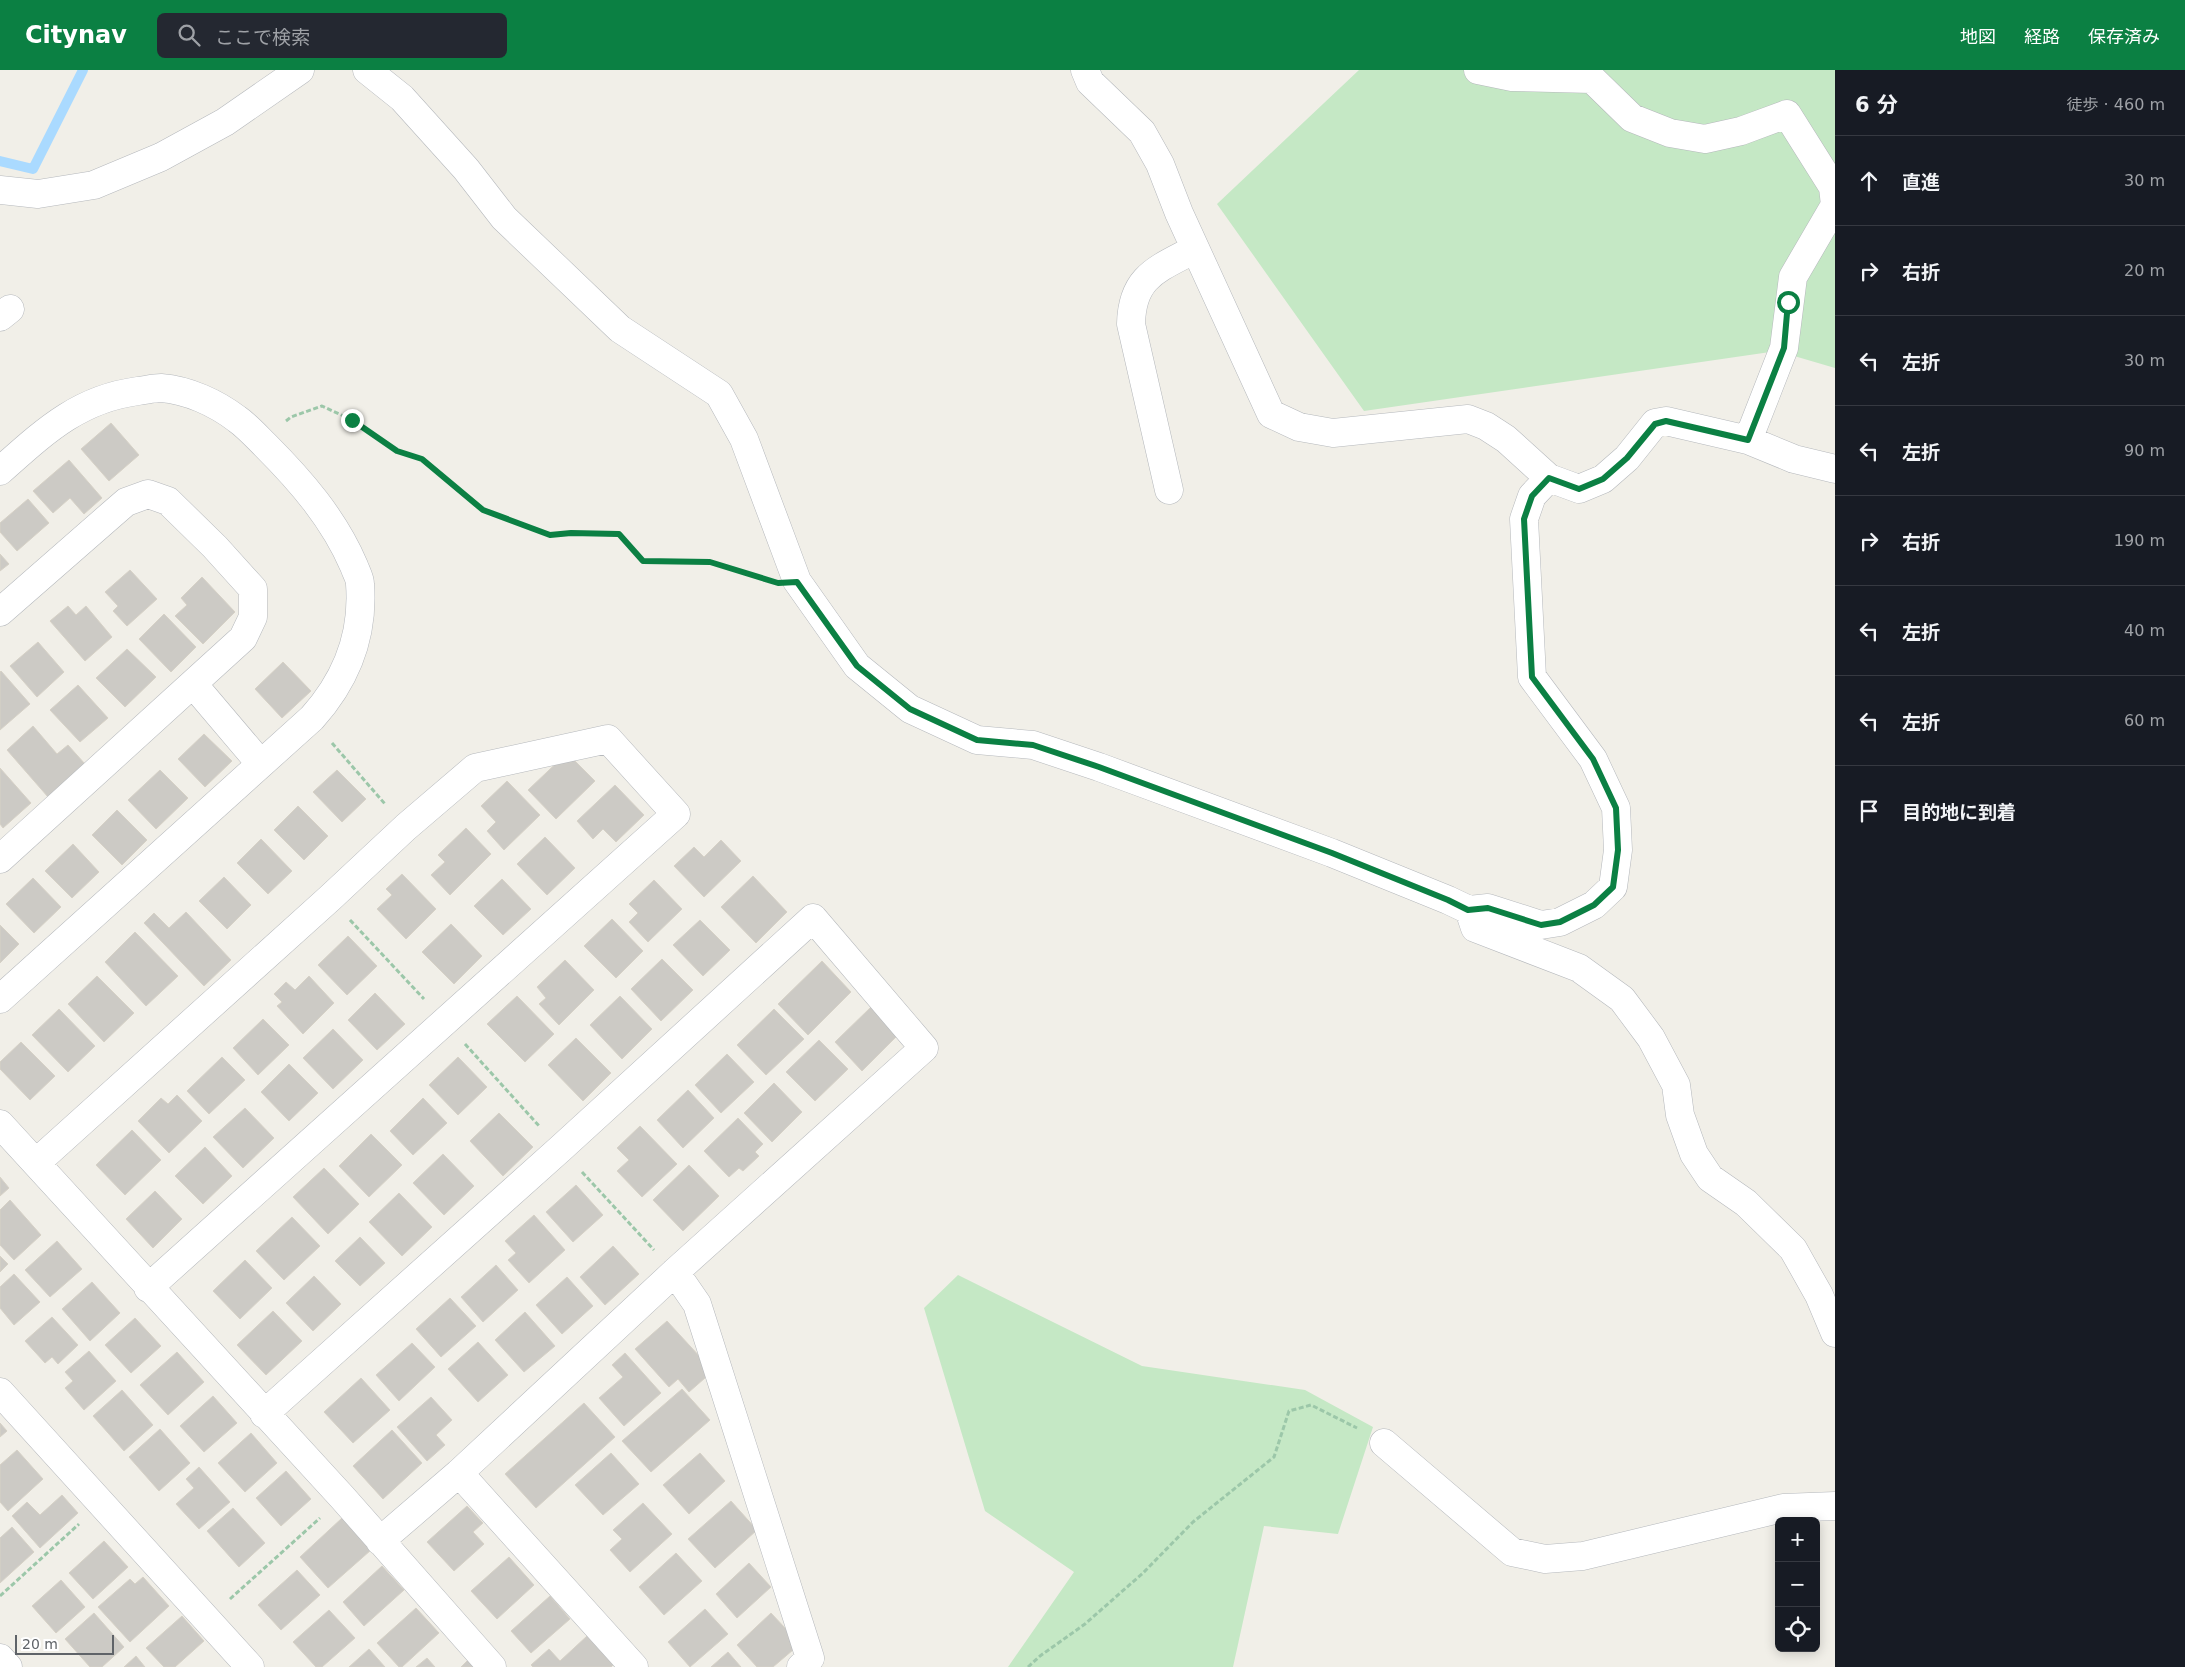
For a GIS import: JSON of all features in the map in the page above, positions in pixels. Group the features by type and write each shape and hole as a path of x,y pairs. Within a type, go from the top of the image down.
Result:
{"street":[{"path":"0,190 38,194 94,185 161,157 225,122 300,70"},
{"path":"367,70 402,98 466,169 504,218 613,322 719,394 744,439 797,582 857,666 910,709 977,740 1033,745 1099,767 1332,853 1468,910 1488,908 1541,925 1560,922 1594,905 1613,887 1618,850 1616,808 1593,759 1532,677 1524,519 1532,496 1549,478"},
{"path":"1085,70 1090,82 1142,132 1160,164 1179,213 1271,414 1299,426 1333,433 1468,419 1486,426 1506,439 1549,478 1579,489 1603,479 1627,458 1655,424 1666,421 1748,440 1794,459 1835,469"},
{"path":"1478,70 1512,77 1592,79 1632,118 1670,133 1706,139 1741,130 1786,114 1833,187 1835,205 1793,277 1784,348 1748,440"},
{"path":"1169,490 1131,324 1131,308 1139,286 1157,270 1195,249"},
{"path":"0,471 51,427 88,404 122,394 161,388 202,397 238,419 281,462 318,504 343,540 360,582 359,623 347,668 330,697 312,718 0,999"},
{"path":"0,612 126,502 148,494 168,501 216,547 253,589 253,617 244,638 0,859"},
{"path":"193,684 260,763"},
{"path":"37,1162 406,827 475,768 608,739 676,814 148,1288"},
{"path":"1468,910 1475,928 1579,968 1622,999 1651,1038 1676,1085 1680,1115 1694,1154 1710,1178 1746,1203 1793,1249 1819,1295 1835,1332"},
{"path":"264,1414 560,1149 813,918 924,1048 675,1272 459,1473 380,1541"},
{"path":"0,1124 37,1162 148,1288 342,1497 492,1667"},
{"path":"675,1272 697,1304 810,1658 800,1667"},
{"path":"0,1392 250,1667"},
{"path":"1384,1443 1512,1552 1545,1559 1583,1556 1783,1508 1835,1506"},
{"path":"459,1473 634,1667"},
{"path":"0,1658 8,1667"}],"path":[{"path":"282,424 291,417 322,406 352,420 397,451 422,459 483,510 550,535 571,533 619,534 643,561 710,562 778,583 797,582"},
{"path":"329,740 406,827"},
{"path":"330,898 675,1272"},
{"path":"1028,1667 1040,1656 1085,1624 1142,1573 1193,1522 1274,1457 1290,1410 1311,1405 1384,1443"},
{"path":"207,1619 342,1497"},
{"path":"0,1596 101,1503"}],"green space":[{"path":"1359,70 1835,70 1835,368 1777,351 1364,411 1217,204"},
{"path":"958,1275 1142,1366 1305,1390 1373,1427 1338,1534 1264,1526 1233,1667 1008,1667 1074,1572 985,1511 924,1308"}],"building":[{"path":"111,423 139,455 109,481 81,449"},
{"path":"69,460 102,498 84,514 70,498 53,513 33,491"},
{"path":"28,499 49,523 17,551 0,532 0,523"},
{"path":"0,554 9,564 0,571"},
{"path":"130,570 157,599 127,626 113,611 118,606 105,592"},
{"path":"202,577 235,612 203,644 175,616 187,605 181,598"},
{"path":"68,606 76,615 86,606 112,637 85,661 50,621"},
{"path":"164,614 196,647 171,672 139,639"},
{"path":"38,642 64,672 37,697 10,666"},
{"path":"127,649 156,677 125,707 96,678"},
{"path":"283,662 311,691 282,718 255,689"},
{"path":"0,672 30,704 0,730"},
{"path":"78,685 108,718 80,742 50,710"},
{"path":"33,726 57,754 68,745 85,764 48,797 7,750"},
{"path":"204,734 232,761 205,787 178,759"},
{"path":"567,753 595,781 556,819 528,790"},
{"path":"0,768 31,803 3,828 0,824"},
{"path":"160,770 188,798 156,829 128,800"},
{"path":"337,770 366,799 342,822 313,792"},
{"path":"507,781 540,815 504,850 487,831 496,822 481,806"},
{"path":"615,785 644,815 616,842 603,829 593,839 577,821"},
{"path":"298,806 328,836 304,860 274,830"},
{"path":"117,810 147,840 122,865 92,835"},
{"path":"466,828 491,854 450,895 431,875 445,862 438,855"},
{"path":"545,837 575,868 547,895 517,864"},
{"path":"261,839 292,871 268,894 237,863"},
{"path":"721,840 741,861 704,897 674,866 694,847 704,857"},
{"path":"73,844 99,872 72,898 45,871"},
{"path":"402,874 436,909 406,939 377,909 392,895 386,889"},
{"path":"753,876 787,912 756,943 721,907"},
{"path":"224,877 251,905 227,929 199,901"},
{"path":"33,878 61,907 34,933 6,904"},
{"path":"502,879 531,909 503,935 474,906"},
{"path":"654,880 682,909 648,942 629,922 638,913 629,904"},
{"path":"186,912 231,960 204,986 144,923 154,913 169,928"},
{"path":"612,919 643,951 616,978 584,946"},
{"path":"700,920 730,950 703,976 673,945"},
{"path":"451,924 482,956 454,984 422,952"},
{"path":"0,925 19,944 0,963"},
{"path":"135,932 178,976 146,1006 105,962"},
{"path":"348,936 377,966 347,995 318,965"},
{"path":"662,959 693,990 661,1021 631,989"},
{"path":"565,960 594,990 559,1025 539,1004 546,998 537,987"},
{"path":"822,961 851,992 808,1035 778,1004"},
{"path":"97,976 134,1013 104,1042 68,1004"},
{"path":"309,976 334,1003 303,1034 277,1006 282,1002 274,994 286,982 295,990"},
{"path":"375,993 405,1024 377,1050 348,1020"},
{"path":"517,996 554,1034 525,1062 487,1024"},
{"path":"620,996 652,1029 622,1059 590,1025"},
{"path":"871,1007 898,1035 862,1071 835,1042"},
{"path":"59,1009 95,1046 68,1072 32,1035"},
{"path":"774,1009 804,1039 766,1075 737,1045"},
{"path":"263,1019 289,1045 258,1075 233,1048"},
{"path":"333,1029 363,1060 333,1089 303,1058"},
{"path":"576,1038 611,1073 583,1101 548,1065"},
{"path":"819,1040 848,1069 815,1101 786,1072"},
{"path":"21,1042 55,1076 30,1100 0,1069 0,1062"},
{"path":"727,1054 754,1082 721,1113 695,1085"},
{"path":"222,1057 245,1080 209,1114 187,1091"},
{"path":"458,1057 487,1087 458,1115 429,1085"},
{"path":"289,1064 318,1093 289,1121 261,1092"},
{"path":"774,1083 802,1112 772,1142 744,1113"},
{"path":"688,1090 714,1118 683,1148 657,1120"},
{"path":"177,1095 202,1121 169,1153 138,1121 161,1098 168,1104"},
{"path":"423,1098 447,1123 413,1155 390,1131"},
{"path":"245,1108 274,1138 243,1168 213,1137"},
{"path":"499,1113 533,1147 503,1176 470,1141"},
{"path":"738,1118 763,1144 755,1152 759,1156 743,1171 739,1168 729,1177 704,1151"},
{"path":"640,1126 677,1164 642,1197 617,1171 629,1160 617,1148"},
{"path":"132,1130 161,1160 125,1195 96,1165"},
{"path":"371,1134 402,1165 369,1197 339,1166"},
{"path":"205,1147 232,1176 203,1204 175,1176"},
{"path":"443,1154 474,1186 444,1215 413,1183"},
{"path":"689,1165 719,1196 683,1231 653,1200"},
{"path":"324,1168 359,1204 328,1234 293,1197"},
{"path":"0,1177 9,1188 0,1196"},
{"path":"576,1185 603,1215 573,1242 546,1212"},
{"path":"155,1191 182,1219 153,1248 126,1219"},
{"path":"399,1193 432,1227 402,1256 369,1222"},
{"path":"10,1200 41,1235 14,1260 0,1245 0,1210"},
{"path":"534,1215 565,1250 529,1283 508,1260 516,1253 505,1241"},
{"path":"292,1217 320,1246 284,1280 256,1251"},
{"path":"360,1237 385,1263 360,1286 335,1261"},
{"path":"57,1241 82,1269 50,1297 25,1270"},
{"path":"613,1246 639,1274 605,1305 580,1277"},
{"path":"0,1256 8,1264 0,1272"},
{"path":"245,1260 272,1288 240,1319 213,1291"},
{"path":"496,1265 518,1290 483,1322 461,1297"},
{"path":"14,1274 40,1302 14,1325 0,1308 0,1287"},
{"path":"314,1276 341,1304 313,1331 286,1303"},
{"path":"567,1277 593,1306 562,1334 536,1305"},
{"path":"92,1282 120,1313 90,1341 62,1309"},
{"path":"450,1298 476,1326 441,1357 416,1329"},
{"path":"273,1311 302,1341 266,1375 237,1345"},
{"path":"525,1312 555,1346 524,1372 495,1340"},
{"path":"52,1317 78,1345 58,1364 52,1357 45,1363 25,1341"},
{"path":"135,1318 161,1346 131,1373 105,1345"},
{"path":"667,1321 713,1371 689,1392 678,1379 669,1387 635,1349"},
{"path":"478,1342 508,1375 478,1402 448,1369"},
{"path":"412,1343 435,1367 399,1401 376,1375"},
{"path":"89,1351 116,1381 84,1410 65,1388 73,1381 65,1372"},
{"path":"177,1352 204,1382 168,1415 140,1385"},
{"path":"625,1353 661,1393 624,1426 599,1398 623,1377 612,1365"},
{"path":"361,1378 390,1410 353,1443 324,1412"},
{"path":"682,1389 710,1420 651,1472 622,1441"},
{"path":"122,1390 153,1425 124,1451 93,1416"},
{"path":"213,1396 237,1423 204,1452 180,1426"},
{"path":"431,1397 452,1420 436,1435 445,1445 427,1461 397,1427"},
{"path":"584,1403 615,1437 536,1508 505,1474"},
{"path":"0,1423 7,1431 0,1437"},
{"path":"160,1429 190,1463 159,1491 129,1457"},
{"path":"392,1430 422,1463 383,1499 353,1466"},
{"path":"251,1433 277,1463 245,1492 218,1463"},
{"path":"17,1450 43,1479 8,1511 0,1502 0,1465"},
{"path":"611,1453 639,1484 603,1515 575,1485"},
{"path":"700,1453 725,1481 689,1514 663,1485"},
{"path":"199,1467 230,1502 199,1529 176,1504 194,1488 186,1479"},
{"path":"286,1471 311,1499 281,1526 256,1498"},
{"path":"62,1495 78,1513 40,1548 12,1516 27,1502 40,1515"},
{"path":"731,1501 757,1530 715,1568 688,1539"},
{"path":"643,1503 672,1534 630,1572 610,1550 622,1539 613,1530"},
{"path":"467,1506 483,1523 473,1532 484,1544 454,1571 427,1542"},
{"path":"233,1508 265,1543 239,1567 207,1531"},
{"path":"342,1518 371,1550 328,1588 300,1557"},
{"path":"12,1527 34,1552 0,1583 0,1538"},
{"path":"104,1541 128,1567 93,1599 69,1573"},
{"path":"676,1553 702,1581 664,1615 639,1587"},
{"path":"509,1557 534,1585 497,1619 471,1591"},
{"path":"749,1563 771,1587 737,1618 716,1594"},
{"path":"382,1566 404,1590 364,1626 343,1602"},
{"path":"297,1570 320,1595 281,1630 258,1605"},
{"path":"143,1577 169,1606 130,1642 98,1607 130,1579 135,1584"},
{"path":"61,1580 85,1607 56,1633 32,1606"},
{"path":"550,1596 570,1619 531,1653 511,1631"},
{"path":"416,1608 439,1633 402,1667 399,1667 377,1643"},
{"path":"705,1609 728,1634 690,1667 668,1642"},
{"path":"329,1610 355,1638 322,1667 316,1667 293,1642"},
{"path":"94,1613 124,1647 102,1667 90,1667 65,1639"},
{"path":"771,1613 800,1644 773,1667 757,1667 737,1645"},
{"path":"182,1616 204,1641 175,1667 164,1667 146,1648"},
{"path":"587,1636 613,1665 611,1667 533,1667 531,1665 549,1649 560,1661"},
{"path":"369,1649 385,1667 349,1667"},
{"path":"728,1652 741,1667 711,1667"},
{"path":"136,1656 145,1667 124,1667"},
{"path":"471,1657 480,1667 461,1667"},
{"path":"427,1658 435,1667 416,1667"}],"waterway":[{"path":"0,161 33,169 83,70"}],"route":[{"path":"352,420 397,451 422,459 483,510 550,535 571,533 619,534 643,561 710,562 778,583 797,582 857,666 910,709 977,740 1033,745 1099,767 1332,853 1468,910 1488,908 1541,925 1560,922 1594,905 1613,887 1618,850 1616,808 1593,759 1532,677 1529,587 1524,519 1532,496 1549,478 1579,489 1603,479 1627,458 1655,424 1666,421 1748,440 1784,348 1788,302"}]}
